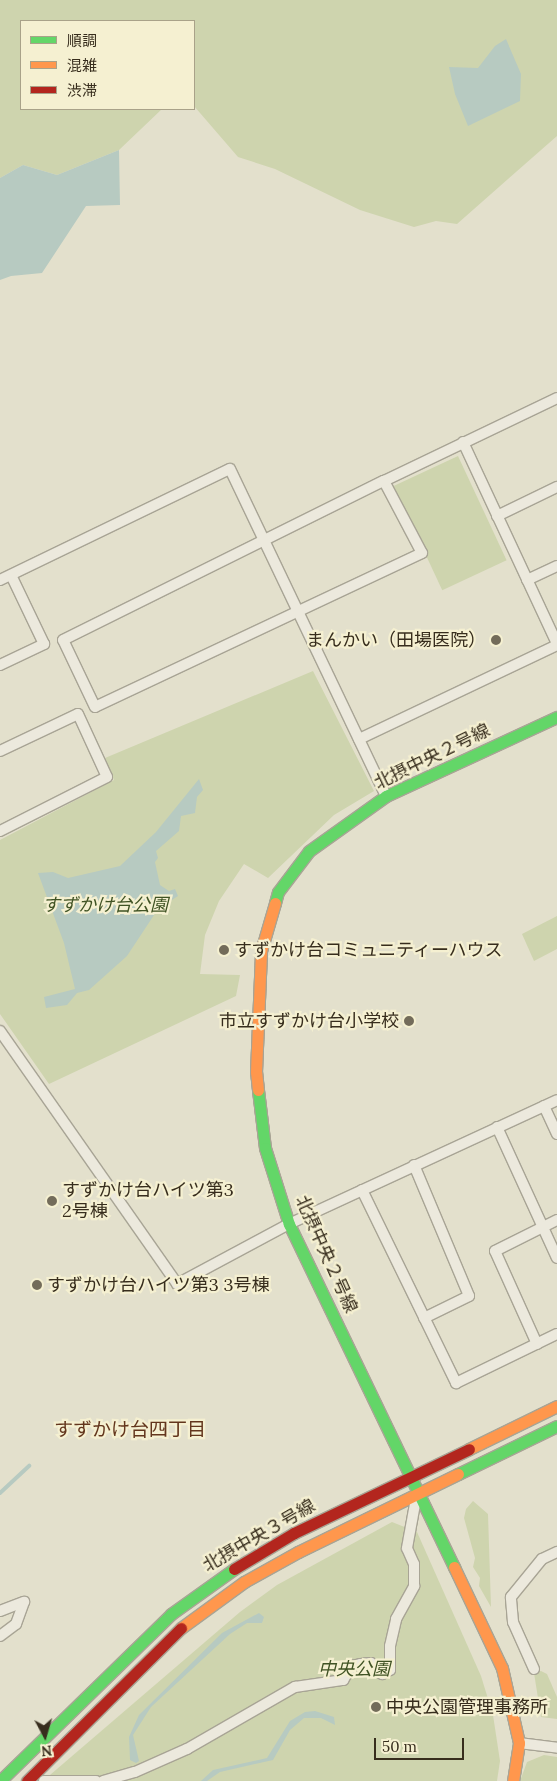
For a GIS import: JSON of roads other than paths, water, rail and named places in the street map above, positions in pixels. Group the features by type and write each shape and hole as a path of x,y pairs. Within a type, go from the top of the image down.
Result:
{"street":[{"path":"384,481 422,553 298,614 95,707 63,640 384,481 463,442 557,398"},
{"path":"359,739 557,645 463,442"},
{"path":"0,580 230,469 386,796"},
{"path":"497,516 557,487"},
{"path":"527,580 557,566"},
{"path":"0,665 44,644 11,575"},
{"path":"0,751 78,714 107,776 0,831"},
{"name":"北摂中央２号線","path":"513,1781 518,1743 502,1668 289,1224 265,1148 256,1072 261,951 278,892 309,851 386,796 557,717"},
{"path":"0,1031 177,1284 289,1224 557,1100"},
{"path":"544,1106 557,1134"},
{"path":"497,1127 557,1258"},
{"path":"414,1165 469,1296 424,1318"},
{"path":"362,1190 456,1383 557,1334"},
{"path":"537,1344 494,1251 557,1220"},
{"name":"北摂中央３号線","path":"0,1780 172,1614 210,1584 294,1533 410,1475 557,1406"},
{"name":"北摂中央３号線","path":"27,1781 178,1630 244,1582 417,1493 557,1426"},
{"path":"103,1781 135,1772 187,1749 295,1687 343,1680 352,1666 361,1664 371,1663 382,1674 390,1670 390,1646 396,1619 414,1586 414,1564 407,1548 417,1493"},
{"path":"534,1669 513,1622 510,1597 542,1559 557,1552"},
{"path":"0,1611 24,1602 16,1624 0,1636"},
{"path":"518,1743 557,1748"},
{"path":"44,1781 96,1781"}],"waterway":[{"path":"0,1493 29,1466"}],"place":[{"name":"まんかい（田場医院）","path":"496,640"},
{"name":"すずかけ台コミュニティーハウス","path":"224,950"},
{"name":"市立すずかけ台小学校","path":"409,1021"},
{"name":"すずかけ台ハイツ第3 2号棟","path":"52,1201"},
{"name":"すずかけ台ハイツ第3 3号棟","path":"37,1285"},
{"name":"中央公園管理事務所","path":"376,1707"}],"district":[{"name":"すずかけ台四丁目","path":"130,1430"}],"park label":[{"name":"すずかけ台公園","path":"105,905"},
{"name":"中央公園","path":"354,1669"}]}
